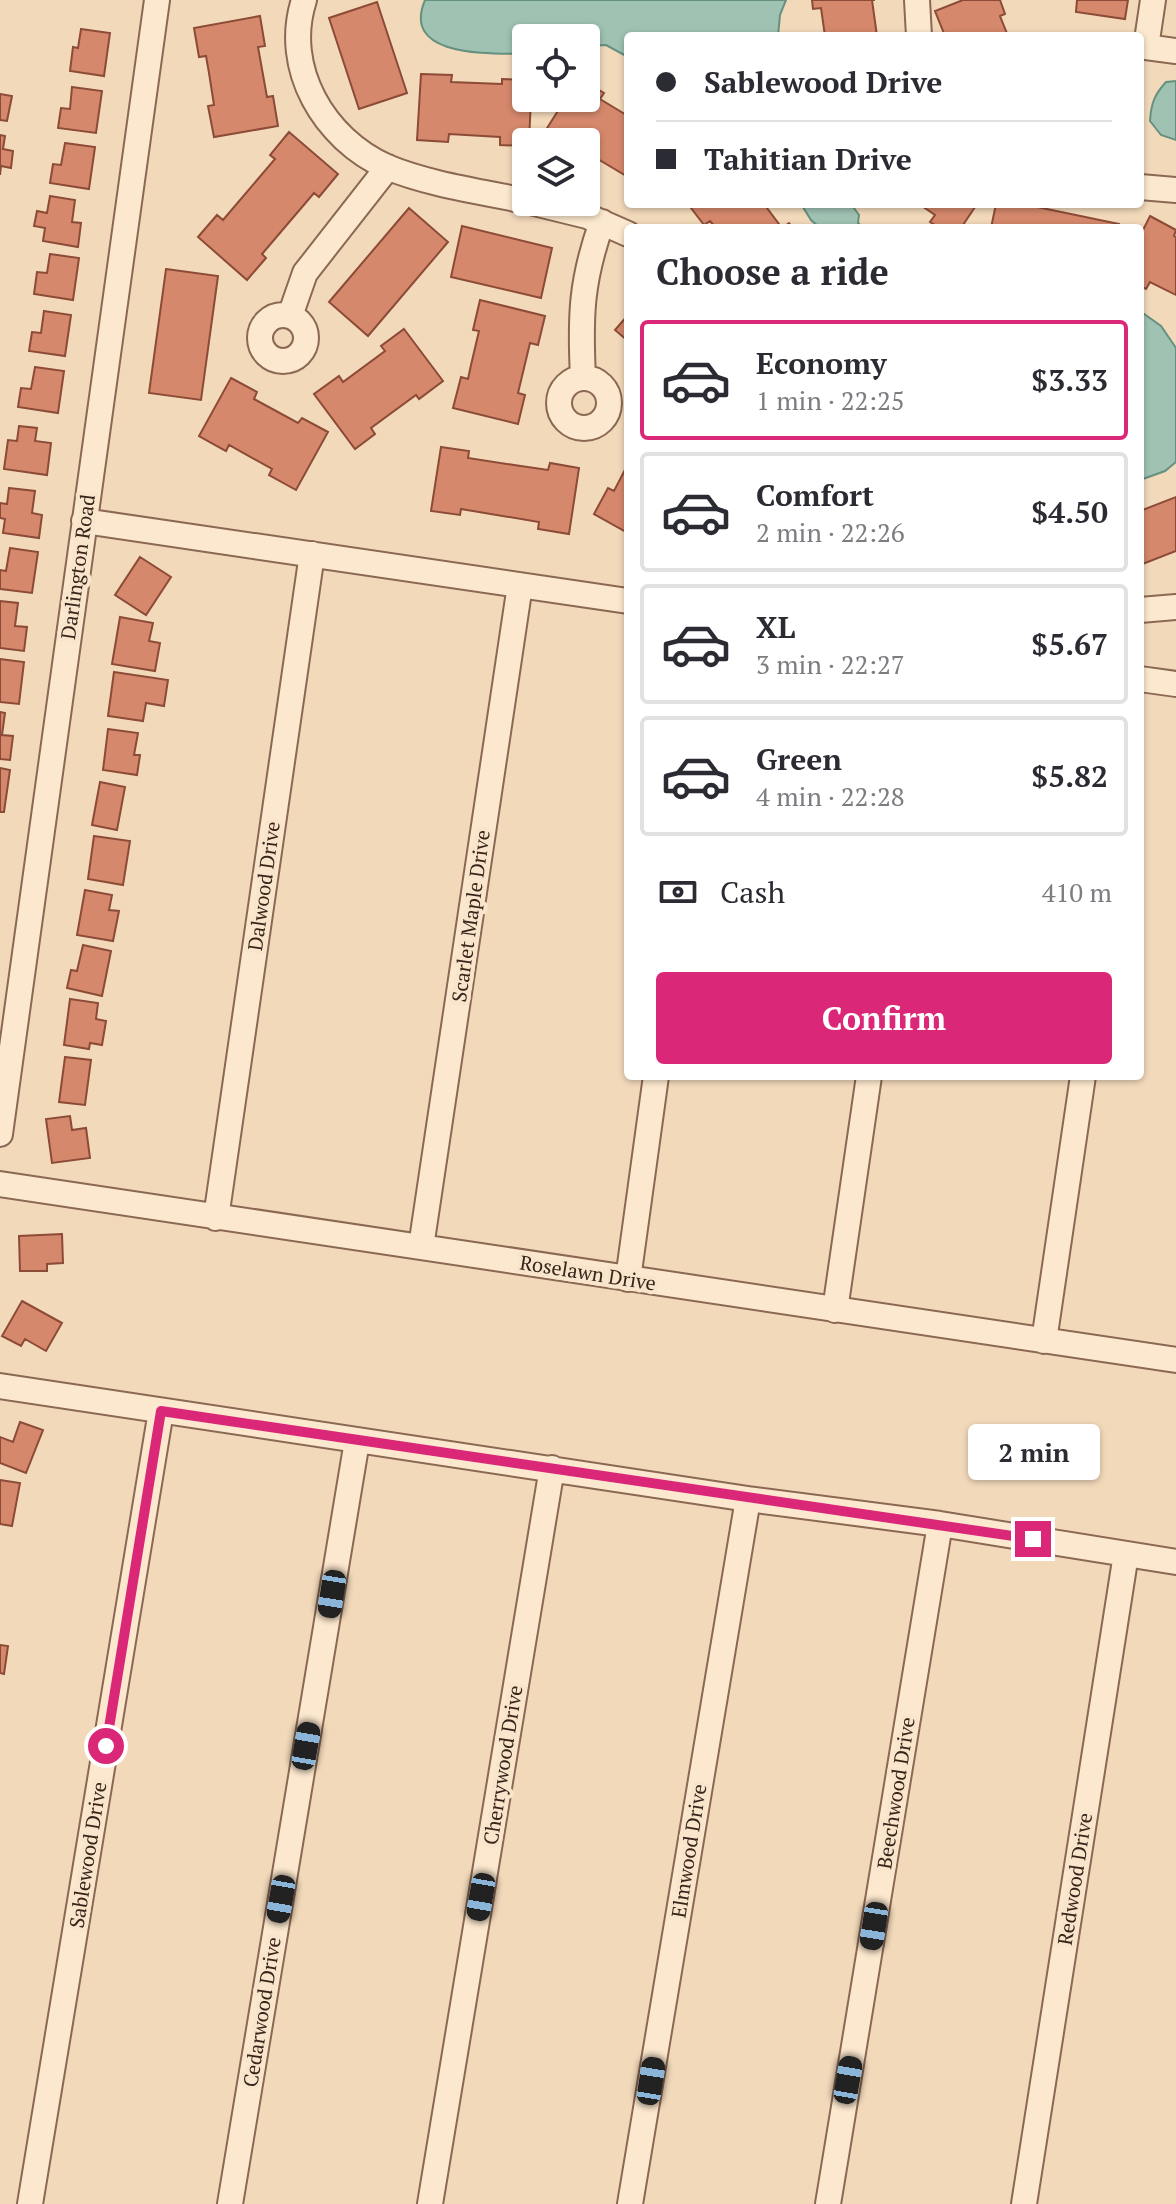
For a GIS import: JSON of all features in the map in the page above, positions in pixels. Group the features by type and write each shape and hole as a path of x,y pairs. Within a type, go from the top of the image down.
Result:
{"street":[{"name":"Darlington Road","path":"0,1134 157,0"},
{"path":"304,0 297,44 306,86 334,129 367,157 388,167 512,198"},
{"path":"917,0 919,32"},
{"path":"1153,0 1146,47 1176,51"},
{"path":"290,316 305,273 388,167"},
{"path":"1144,187 1176,190"},
{"path":"580,216 624,232"},
{"path":"583,378 581,329 584,278 602,222"},
{"path":"84,521 624,600"},
{"name":"Dalwood Drive","path":"216,1218 312,554"},
{"name":"Scarlet Maple Drive","path":"421,1247 520,585"},
{"path":"1144,610 1176,607"},
{"path":"1144,680 1176,684"},
{"path":"628,1279 655,1080"},
{"path":"835,1310 868,1080"},
{"path":"1044,1341 1082,1080"},
{"name":"Roselawn Drive","path":"0,1184 1176,1360"},
{"path":"0,1386 748,1499 940,1524 1176,1562"},
{"name":"Sablewood Drive","path":"30,2204 161,1411"},
{"name":"Cedarwood Drive","path":"230,2204 357,1441"},
{"name":"Cherrywood Drive","path":"430,2204 552,1468"},
{"name":"Elmwood Drive","path":"630,2204 748,1499"},
{"name":"Beechwood Drive","path":"828,2204 940,1524"},
{"name":"Redwood Drive","path":"1024,2204 1126,1554"}],"shaded area":[{"path":"425,0 786,0 778,32 624,32 624,55 606,45 600,45 600,24 512,24 512,54 454,49 438,43 426,33 421,19"},
{"path":"1176,81 1176,140 1161,135 1150,121 1152,105 1159,91 1166,82"},
{"path":"804,208 854,208 859,215 859,224 816,224"},
{"path":"1144,314 1161,326 1176,348 1176,462 1165,471 1144,479"}],"building":[{"path":"812,0 872,0 876,32 824,32 821,8 813,9"},
{"path":"963,0 1000,0 1005,14 1000,16 1006,32 943,32 935,11"},
{"path":"1077,0 1128,0 1125,19 1076,12"},
{"path":"377,2 407,93 359,109 329,18"},
{"path":"260,16 265,46 258,47 267,97 273,96 278,126 214,137 208,106 214,105 206,56 199,57 194,28"},
{"path":"81,29 110,33 104,76 70,71 73,47 78,48"},
{"path":"421,74 452,75 451,82 502,84 502,79 512,79 512,112 530,112 530,128 512,128 512,145 500,145 500,137 449,134 448,142 417,140"},
{"path":"72,87 102,91 96,133 58,128 61,108 70,109"},
{"path":"0,94 12,96 7,121 0,120"},
{"path":"600,99 624,114 624,175 600,160 600,128 547,128 557,112 600,112"},
{"path":"289,132 338,174 319,197 314,193 262,254 266,258 247,280 198,237 217,215 223,220 275,159 270,155"},
{"path":"0,135 5,136 3,149 13,151 11,168 1,166 0,175"},
{"path":"65,143 95,147 89,189 50,183 53,164 61,165"},
{"path":"50,196 75,200 72,222 81,223 78,247 43,241 45,228 34,226 37,211 47,213"},
{"path":"409,208 448,242 368,336 329,302"},
{"path":"691,208 767,208 779,224 713,224 710,221 703,224"},
{"path":"925,208 974,208 964,224 933,224 930,222 935,215"},
{"path":"995,208 1042,208 1119,224 992,224"},
{"path":"1150,216 1176,230 1176,295 1150,282 1144,288 1144,228"},
{"path":"462,226 552,248 541,298 451,277"},
{"path":"50,254 79,258 73,300 34,294 37,272 47,273"},
{"path":"166,269 218,276 201,400 149,393"},
{"path":"480,300 545,316 538,345 530,343 518,393 525,395 518,424 453,408 461,377 468,379 479,331 473,330"},
{"path":"44,311 71,315 65,356 29,351 32,332 41,333"},
{"path":"624,320 624,338 615,330"},
{"path":"404,329 443,381 419,399 416,395 371,428 375,434 355,449 314,394 339,376 343,382 385,351 381,346"},
{"path":"35,367 64,371 58,413 18,407 21,388 31,389"},
{"path":"231,378 257,392 254,399 298,423 302,418 328,432 296,490 269,475 272,469 229,445 226,451 199,436"},
{"path":"19,426 37,428 35,441 51,443 47,475 4,469 8,440 17,441"},
{"path":"441,447 469,451 468,458 514,465 548,470 550,463 579,468 569,534 538,529 539,522 461,509 460,515 431,511"},
{"path":"624,472 624,531 594,514 608,488 614,491"},
{"path":"9,488 35,491 32,513 42,515 39,538 3,533 5,519 0,518 0,503 7,504"},
{"path":"1176,497 1176,551 1144,563 1144,509"},
{"path":"10,548 38,552 32,593 0,589 0,570 6,571"},
{"path":"140,557 171,577 146,615 115,595"},
{"path":"0,601 18,603 15,626 27,627 24,651 0,648"},
{"path":"120,617 153,623 149,641 160,643 155,671 112,664"},
{"path":"0,659 24,662 19,704 0,702"},
{"path":"114,672 168,680 164,706 146,703 143,721 108,716"},
{"path":"0,712 5,713 2,735 13,736 10,760 0,759"},
{"path":"108,729 138,733 134,755 140,755 137,775 103,770"},
{"path":"0,768 10,770 4,812 0,812"},
{"path":"100,782 125,787 117,830 92,825"},
{"path":"94,836 130,841 123,885 88,879"},
{"path":"85,890 112,895 109,910 119,911 113,941 77,935"},
{"path":"83,945 111,951 102,996 67,988 71,970 77,971"},
{"path":"70,999 98,1003 96,1019 106,1021 102,1045 90,1043 89,1049 64,1045"},
{"path":"65,1057 91,1060 85,1105 59,1102"},
{"path":"70,1116 72,1130 86,1128 90,1158 52,1163 46,1119"},
{"path":"62,1234 63,1263 47,1264 47,1271 20,1271 19,1236"},
{"path":"22,1301 62,1323 46,1351 25,1339 21,1346 2,1336"},
{"path":"20,1422 43,1430 26,1473 0,1463 0,1437 13,1442"},
{"path":"0,1480 20,1483 12,1526 0,1524"},
{"path":"0,1645 8,1646 4,1674 0,1673"}],"route":[{"path":"106,1746 161,1411 1033,1539"}]}
